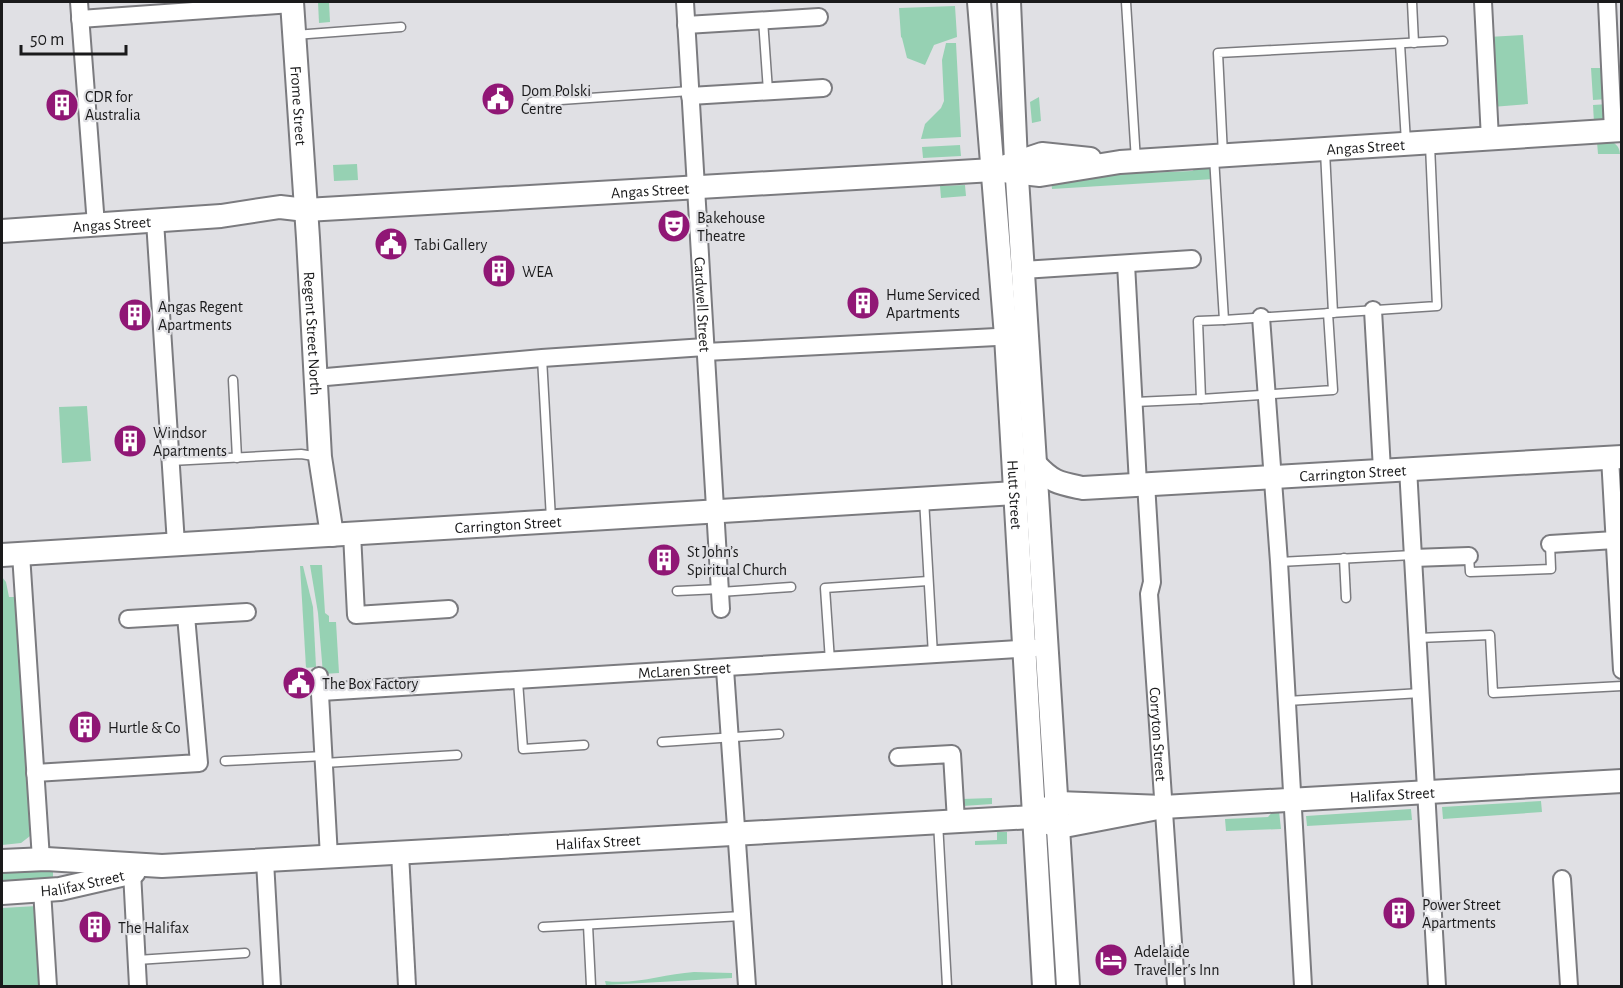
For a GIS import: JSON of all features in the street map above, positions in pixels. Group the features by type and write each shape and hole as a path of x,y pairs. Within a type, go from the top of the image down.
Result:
{"street":[{"path":"79,2 96,225"},
{"name":"Cardwell Street","path":"685,2 720,596"},
{"name":"Hutt Street","path":"979,2 993,170 1036,465 1068,987"},
{"name":"Hutt Street","path":"1009,2 1023,270 1017,336 1015,493 1044,987"},
{"path":"1483,2 1490,139"},
{"path":"1607,2 1619,132"},
{"path":"80,19 292,3"},
{"name":"Frome Street","path":"292,3 306,210"},
{"path":"686,25 819,17"},
{"path":"690,94 823,88"},
{"name":"Angas Street","path":"2,231 221,216 280,207 306,210 993,170 1017,167 1042,154 1128,162 1619,132"},
{"name":"Regent Street North","path":"306,210 320,457 333,534"},
{"path":"155,221 176,544"},
{"path":"1023,270 1192,259"},
{"name":"Corryton Street","path":"1126,264 1134,406 1152,582 1149,594 1176,987"},
{"path":"1373,310 1382,470"},
{"path":"1261,317 1279,562 1303,987"},
{"path":"315,378 542,358 1017,336"},
{"path":"1616,457 1622,670"},
{"name":"Carrington Street","path":"1036,465 1050,479 1061,484 1083,488 1616,457"},
{"path":"1408,468 1437,987"},
{"name":"Carrington Street","path":"1040,523 1052,503 1062,496 1083,488"},
{"name":"Carrington Street","path":"11,554 1015,493"},
{"path":"333,534 356,615 449,609"},
{"path":"1550,544 1617,537"},
{"path":"11,554 36,773 41,859"},
{"path":"1413,557 1470,564"},
{"path":"128,619 247,612"},
{"path":"36,773 199,763 186,616"},
{"name":"McLaren Street","path":"324,760 320,684 518,681 1048,648"},
{"path":"725,669 747,987"},
{"path":"898,757 952,754 947,821"},
{"path":"324,760 329,857"},
{"name":"Halifax Street","path":"1033,817 1058,803 1163,807 1622,781"},
{"name":"Halifax Street","path":"2,861 41,859 162,866 1033,817 1059,827 1163,807"},
{"path":"399,853 407,987"},
{"path":"265,861 272,987"},
{"name":"Halifax Street","path":"2,893 60,889 162,866"},
{"path":"132,872 138,987"},
{"path":"1562,879 1569,987"},
{"path":"42,890 48,987"}],"lane":[{"path":"1126,2 1128,162"},
{"path":"1412,2 1414,43"},
{"path":"763,20 768,91"},
{"path":"294,34 401,27"},
{"path":"1224,320 1218,53 1443,41"},
{"path":"1400,44 1406,144"},
{"path":"532,102 690,94"},
{"path":"1201,399 1198,321 1437,306 1430,143"},
{"path":"1135,402 1333,390 1325,149"},
{"path":"542,358 551,521"},
{"path":"233,380 237,458"},
{"path":"171,461 301,454 320,457"},
{"path":"924,498 933,655"},
{"path":"1470,564 1551,569 1550,544"},
{"path":"1279,562 1413,557"},
{"path":"1344,558 1346,598"},
{"path":"830,662 825,588 928,582"},
{"path":"677,591 720,596 791,587"},
{"path":"1418,638 1490,635 1493,693 1622,686"},
{"path":"518,681 523,749 584,745"},
{"path":"1287,701 1421,693"},
{"path":"662,742 779,735"},
{"path":"225,761 457,755"},
{"path":"947,821 947,987"},
{"path":"543,927 742,916"},
{"path":"588,925 591,987"},
{"path":"137,960 245,953"}],"green space":[{"path":"318,2 329,2 330,22 319,23"},
{"path":"955,6 957,37 934,45 925,65 907,58 901,37 899,8"},
{"path":"1523,35 1528,104 1492,107 1488,37"},
{"path":"946,43 956,43 961,137 921,139 925,124 941,108 944,101 942,60"},
{"path":"1591,68 1601,68 1607,81 1608,99 1593,100"},
{"path":"1039,97 1041,121 1032,123 1030,102"},
{"path":"1609,104 1604,116 1594,123 1593,105"},
{"path":"1608,141 1619,148 1620,154 1598,154 1597,142"},
{"path":"960,145 961,156 923,158 922,147"},
{"path":"357,164 358,180 334,181 333,165"},
{"path":"1203,165 1213,168 1214,179 1052,189 1051,179 1130,169 1145,173 1192,171"},
{"path":"965,185 966,196 941,198 940,186"},
{"path":"87,406 91,461 62,463 59,407"},
{"path":"310,565 322,565 325,613 329,616 329,622 336,622 339,673 323,674 318,613"},
{"path":"300,566 303,566 313,607 316,667 306,668"},
{"path":"2,577 6,582 9,597 16,597 30,836 21,843 2,845"},
{"path":"992,798 992,804 963,806 962,799"},
{"path":"1541,801 1542,812 1443,819 1442,807"},
{"path":"1411,809 1412,820 1307,826 1306,816"},
{"path":"1273,811 1279,811 1281,829 1226,831 1225,819 1268,817"},
{"path":"997,832 1007,832 1007,844 975,845 975,841 997,840"},
{"path":"2,864 53,867 53,879 2,883"},
{"path":"37,906 43,986 2,986 2,908"},
{"path":"694,972 732,973 732,978 606,985 605,981 628,982"}],"place":[{"name":"Dom Polski Centre","path":"498,99"},
{"name":"CDR for Australia","path":"62,105"},
{"name":"Bakehouse Theatre","path":"674,226"},
{"name":"Tabi Gallery","path":"391,244"},
{"name":"WEA","path":"499,271"},
{"name":"Hume Serviced Apartments","path":"863,303"},
{"name":"Angas Regent Apartments","path":"135,315"},
{"name":"Windsor Apartments","path":"130,441"},
{"name":"St John’s Spiritual Church","path":"664,560"},
{"name":"The Box Factory","path":"299,683"},
{"name":"Hurtle & Co","path":"85,727"},
{"name":"Power Street Apartments","path":"1399,913"},
{"name":"The Halifax","path":"95,927"},
{"name":"Adelaide Traveller's Inn","path":"1111,960"}]}
